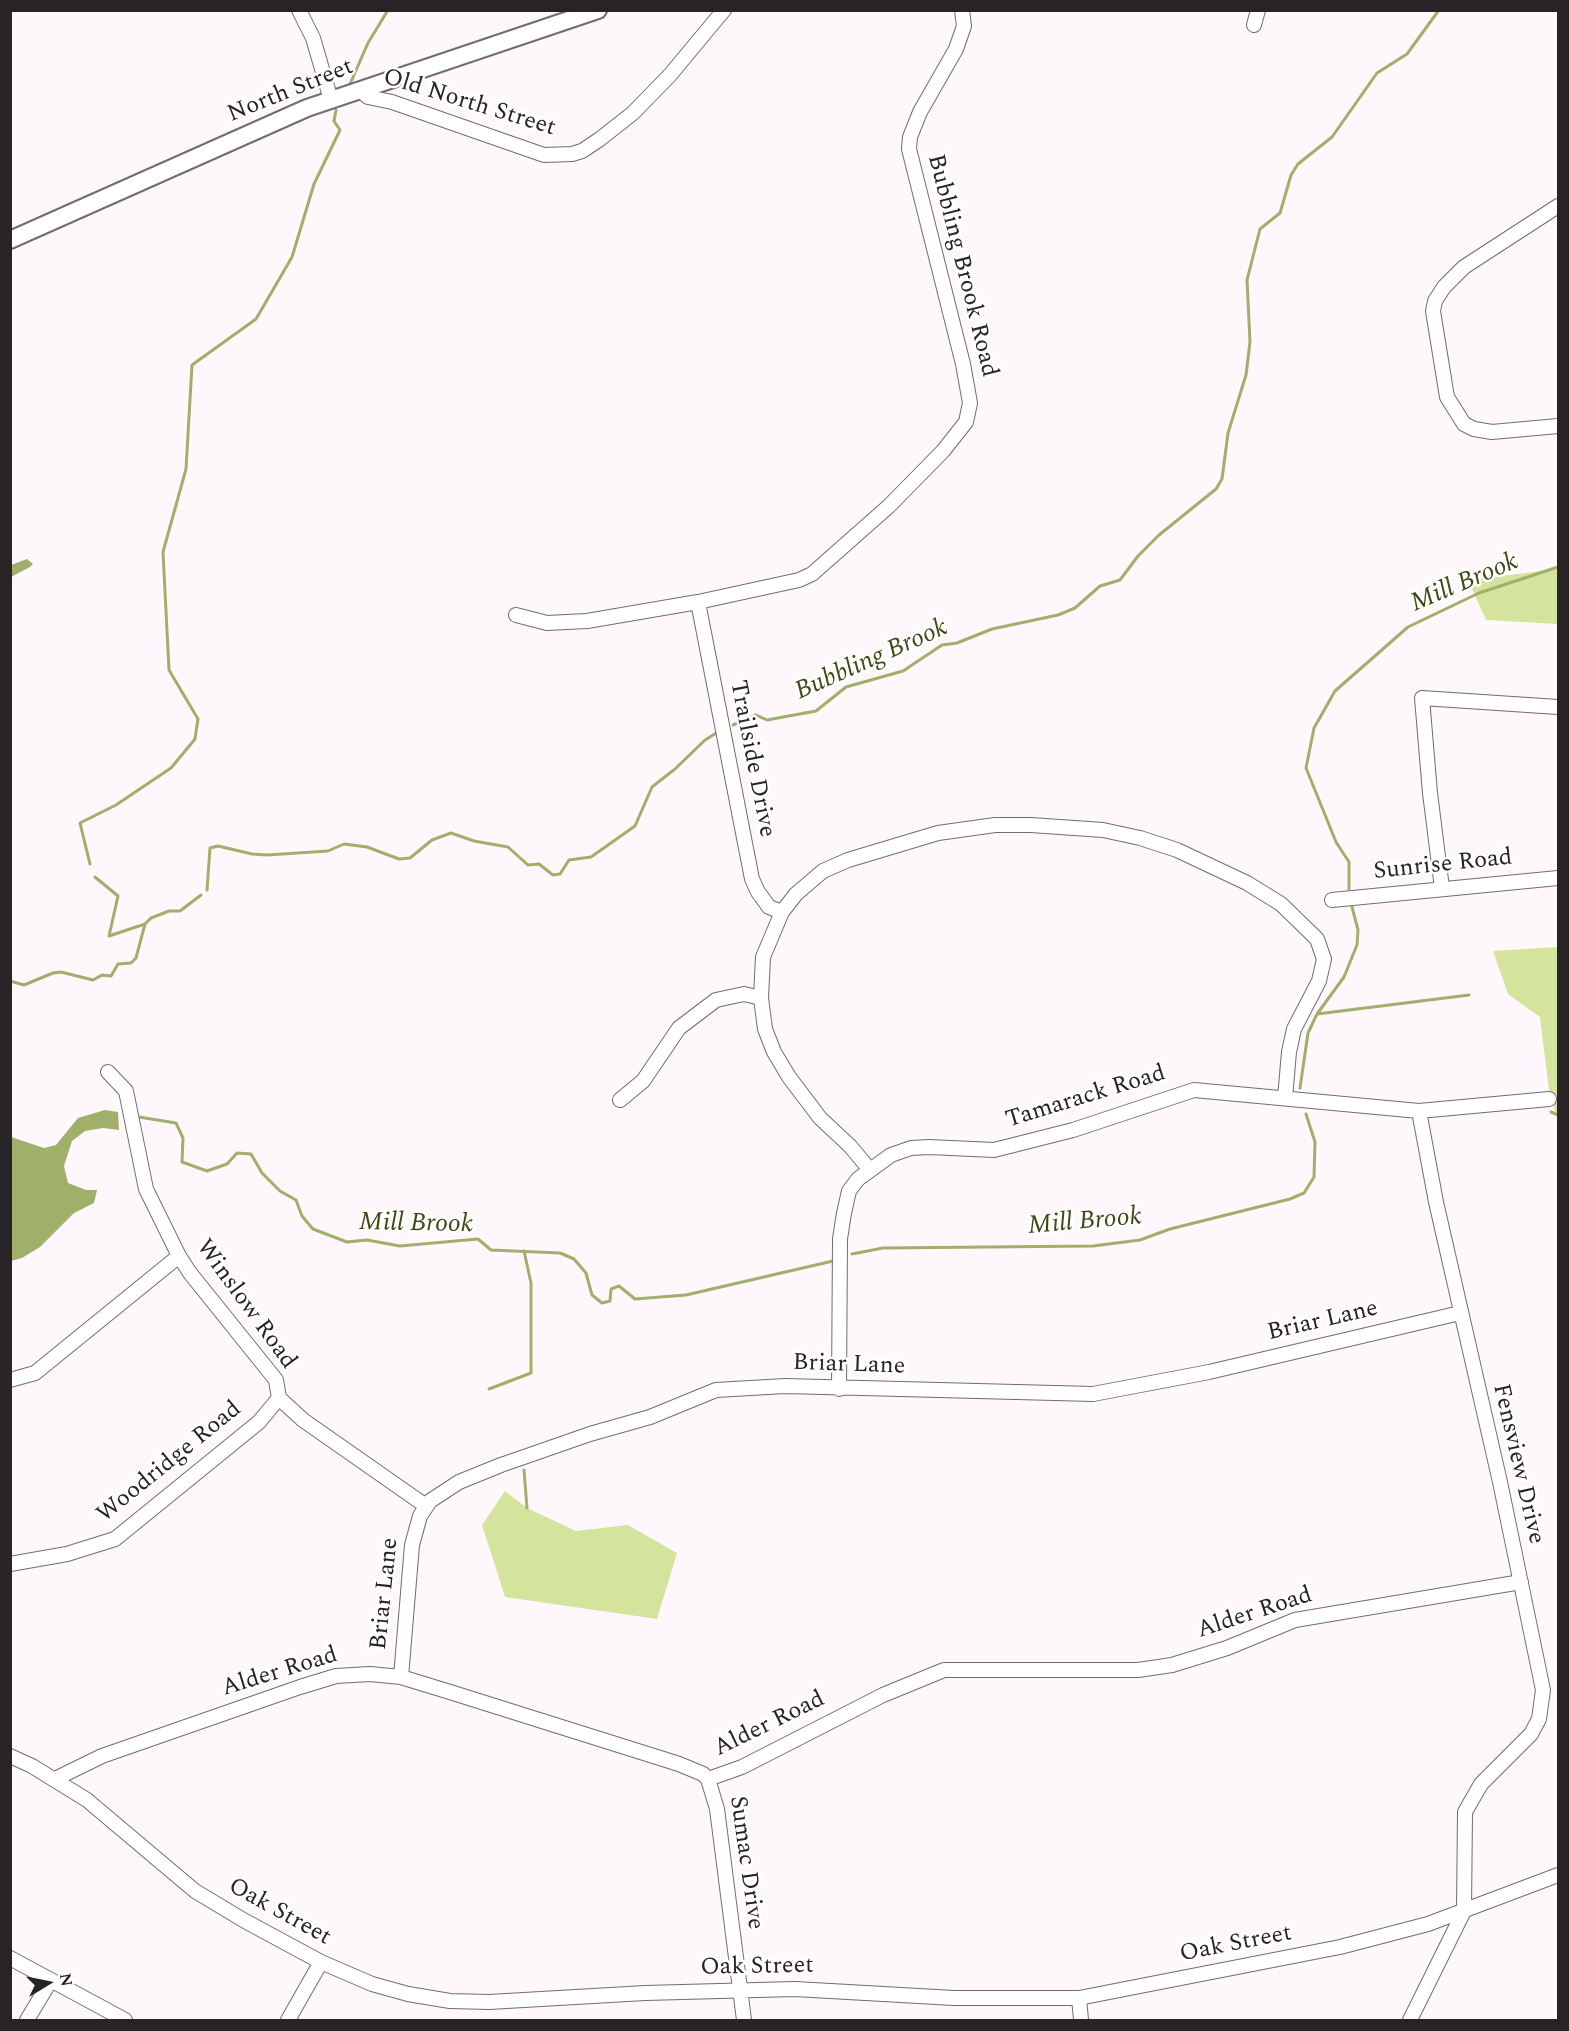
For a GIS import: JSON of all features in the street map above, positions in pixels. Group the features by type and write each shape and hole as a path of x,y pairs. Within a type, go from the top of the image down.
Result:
{"main road":[{"name":"North Street","path":"10,240 271,123 331,100 598,10"}],"street":[{"path":"299,10 313,38 331,100"},
{"name":"Old North Street","path":"360,90 368,97 392,102 544,154 572,154 584,150 627,118 670,75 724,10"},
{"name":"Bubbling Brook Road","path":"516,615 547,623 587,621 698,602 812,574 889,506 943,451 966,422 970,404 963,364 909,149 910,137 920,112 956,49 964,26 962,10"},
{"path":"1254,25 1258,10"},
{"path":"1558,206 1464,267 1444,287 1435,301 1433,311 1447,397 1464,424 1474,429 1492,432 1558,426"},
{"name":"Trailside Drive","path":"698,602 752,879 758,892 769,906 782,912"},
{"path":"1442,888 1422,698 1558,707"},
{"path":"870,1170 850,1146 820,1118 789,1077 774,1052 765,1029 761,998 763,957 782,912 796,894 823,871 848,860 938,833 995,825 1064,826 1122,834 1177,850 1247,882 1281,904 1302,922 1322,946 1324,959 1322,974 1294,1029 1289,1052 1285,1098"},
{"name":"Sunrise Road","path":"1332,900 1558,878"},
{"path":"620,1100 643,1081 679,1028 716,1000 744,994 761,998"},
{"name":"Winslow Road","path":"108,1072 126,1091 146,1189 179,1256 190,1273 276,1380 279,1398 312,1426 426,1506"},
{"name":"Tamarack Road","path":"839,1389 840,1239 849,1191 858,1179 891,1155 911,1148 994,1150 1073,1130 1194,1090 1419,1111 1549,1099"},
{"name":"Fensview Drive","path":"1419,1111 1460,1313 1542,1676 1539,1719 1531,1734 1481,1784 1465,1812 1464,1911"},
{"path":"10,1380 35,1373 179,1256"},
{"name":"Briar Lane","path":"401,1677 415,1530 426,1506 439,1494 459,1482 590,1434 650,1417 716,1390 763,1386 1093,1394 1209,1372 1460,1313"},
{"name":"Woodridge Road","path":"10,1564 67,1554 115,1539 260,1422 279,1398"},
{"name":"Alder Road","path":"55,1779 102,1756 336,1676 370,1674 401,1677 679,1764 703,1774 708,1779 742,1767 883,1695 944,1670 1126,1670 1172,1665 1227,1648 1294,1620 1521,1582"},
{"name":"Oak Street","path":"10,1756 55,1779 87,1800 195,1891 321,1962 372,1984 408,1994 450,2001 489,2002 741,1989 824,1989 992,2000 1079,1998 1340,1947 1464,1911 1558,1875"},
{"name":"Sumac Drive","path":"708,1779 717,1809 744,2020"},
{"path":"1410,2020 1464,1911"},
{"path":"10,1958 125,2020"},
{"path":"288,2020 321,1962"},
{"path":"27,2020 51,1980"},
{"path":"1079,1998 1081,2020"}],"shaded area":[{"path":"27,559 33,564 11,577 11,565"},
{"path":"1558,569 1558,624 1486,620 1468,580"},
{"path":"1558,947 1558,1120 1549,1090 1540,1017 1508,994 1493,951"},
{"path":"105,1110 118,1112 119,1130 103,1128 85,1131 72,1141 64,1166 68,1183 86,1190 97,1190 94,1203 74,1213 40,1247 22,1258 11,1261 11,1137 44,1148 56,1145 78,1118"},
{"path":"505,1491 527,1508 576,1531 628,1525 677,1553 657,1619 505,1597 482,1525"}],"waterway":[{"path":"350,84 368,43 388,10"},
{"name":"Bubbling Brook","path":"733,725 756,715 767,720 816,711 846,687 903,671 942,645 957,643 992,629 1058,615 1075,608 1100,586 1120,580 1138,556 1159,535 1216,489 1222,479 1228,433 1246,375 1250,342 1247,280 1260,229 1280,213 1291,175 1298,164 1332,137 1377,73 1407,54 1439,10"},
{"path":"90,864 80,823 116,805 171,768 195,739 198,719 169,670 163,552 186,469 192,365 256,319 292,257 314,184 340,130 334,121 336,110"},
{"name":"Mill Brook","path":"1349,889 1349,862 1336,842 1306,768 1314,728 1335,691 1408,627 1479,593 1558,567"},
{"name":"Bubbling Brook","path":"207,890 210,848 218,846 267,855 328,851 344,844 367,847 399,859 410,858 432,840 451,833 474,841 508,847 528,865 539,864 553,875 560,874 569,860 591,857 635,826 652,787 705,740 718,732"},
{"path":"95,877 118,896 109,936 145,924"},
{"name":"Bubbling Brook","path":"10,981 24,985 61,972 93,980 102,975 111,976 118,964 131,963 136,958 145,924 151,918 169,911 180,911 201,895"},
{"name":"Mill Brook","path":"1300,1088 1308,1033 1317,1014 1344,977 1357,945 1358,930 1351,903"},
{"path":"1317,1014 1469,995"},
{"path":"1551,1112 1558,1115"},
{"name":"Mill Brook","path":"852,1254 883,1248 1093,1246 1140,1240 1170,1229 1290,1199 1304,1193 1314,1177 1315,1142 1306,1114"},
{"name":"Mill Brook","path":"139,1117 176,1123 183,1138 182,1162 207,1171 227,1164 237,1153 251,1154 262,1173 280,1191 296,1200 302,1216 313,1229 347,1242 367,1240 400,1246 478,1239 491,1250 560,1253 574,1259 586,1273 592,1295 602,1303 610,1301 611,1289 619,1286 635,1299 686,1295 833,1261"},
{"path":"489,1389 531,1373 531,1283 524,1251"},
{"path":"524,1470 527,1508"}]}
